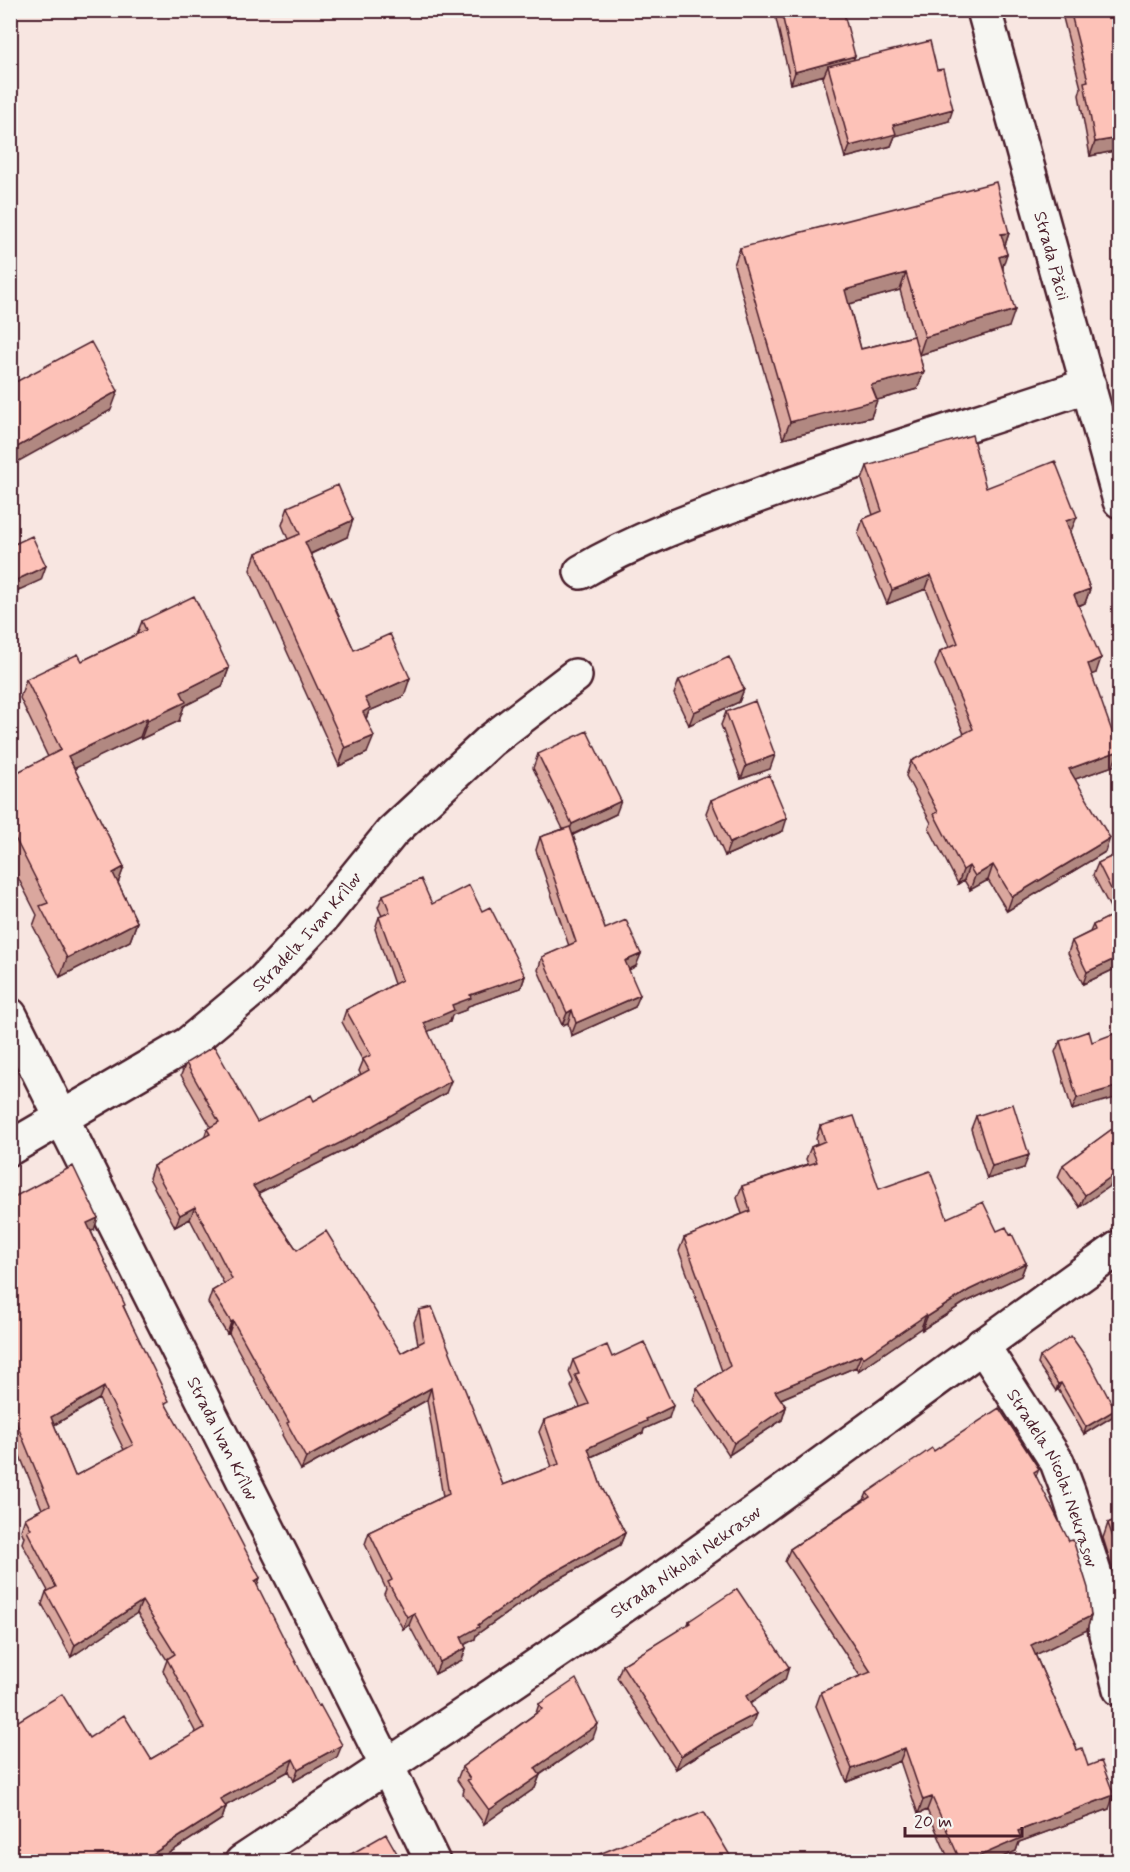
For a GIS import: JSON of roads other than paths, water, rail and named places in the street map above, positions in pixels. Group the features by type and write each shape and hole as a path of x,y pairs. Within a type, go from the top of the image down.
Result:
{"street":[{"name":"Strada Păcii","path":"984,10 1089,385 1119,501"},
{"path":"581,572 615,552 747,500 851,462 1089,385"},
{"name":"Stradela Ivan Krîlov","path":"10,1148 188,1044 262,982 322,918 392,832 490,741 575,676"},
{"name":"Strada Ivan Krîlov","path":"10,1015 433,1862"},
{"name":"Strada Nikolai Nekrasov","path":"242,1862 662,1579 1119,1247"},
{"name":"Stradela Nicolai Nekrasov","path":"982,1345 1057,1462 1070,1494 1101,1594 1106,1634 1119,1689"}]}
